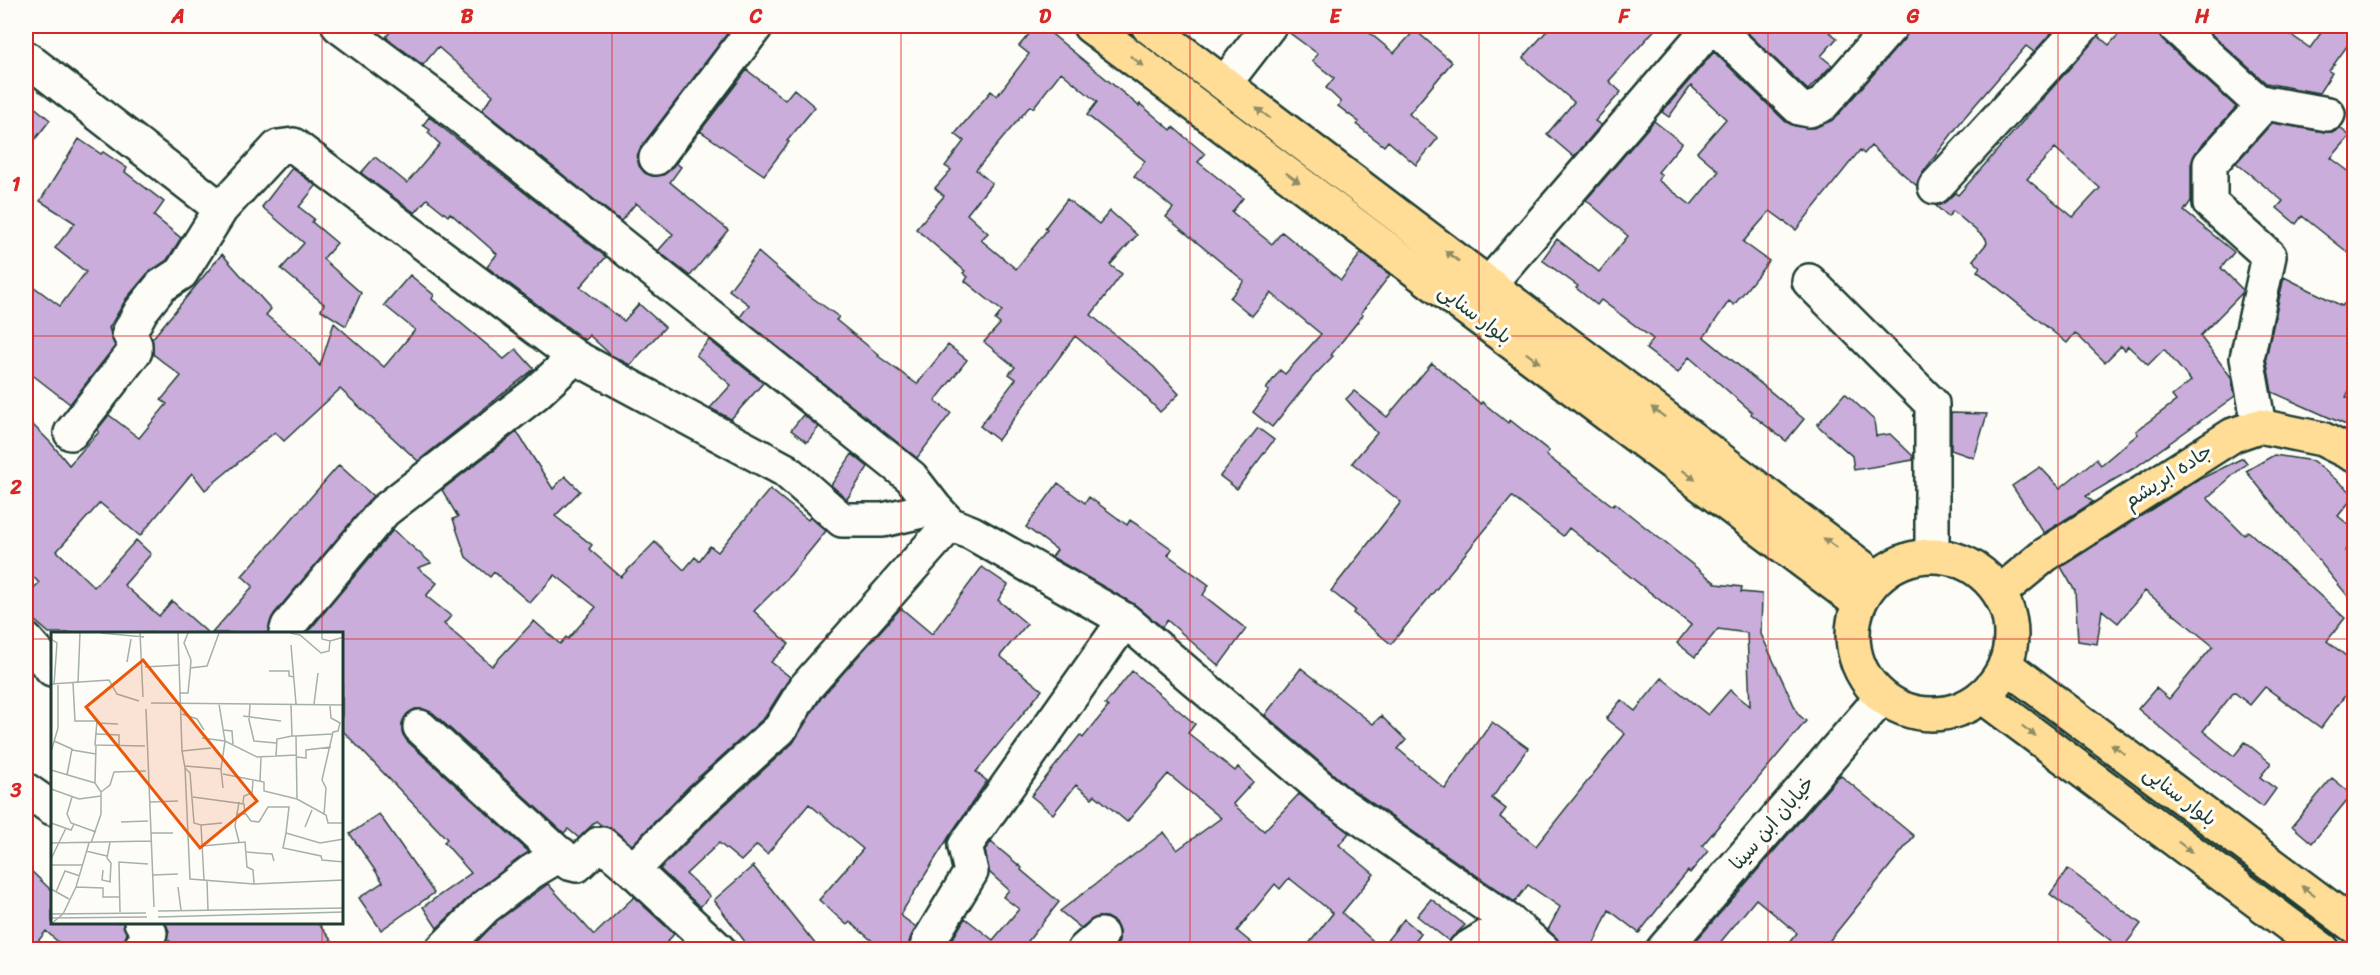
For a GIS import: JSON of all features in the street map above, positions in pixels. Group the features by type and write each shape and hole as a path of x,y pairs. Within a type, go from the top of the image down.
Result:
{"main road":[{"name":"بلوار سنایی","path":"1090,26 1868,591"},
{"name":"بلوار سنایی","path":"1148,26 1489,284 1868,591"},
{"path":"2259,426 2322,439 2355,455"},
{"name":"جاده ابریشم","path":"1999,592 2045,555 2233,435 2259,426"},
{"path":"1932,555 1952,557 1971,565 1987,577 1999,592 2007,610 2011,628 2010,647 2005,665 1995,682 1982,696 1964,707 1943,713 1921,714 1900,708 1882,697 1868,682 1858,664 1853,644 1853,623 1868,591 1893,566 1912,558 1932,555"},
{"name":"بلوار سنایی","path":"2005,665 2355,926"},
{"name":"بلوار سنایی","path":"1982,696 2307,945"}],"street":[{"path":"339,26 456,113 911,477 943,516 1125,620 1335,800 1510,922 1543,950"},
{"path":"656,158 756,26"},
{"path":"1225,83 1269,26"},
{"path":"1489,284 1712,26 1799,108 1809,110 1822,105 1891,26"},
{"path":"1935,187 2083,26"},
{"path":"2175,26 2256,100 2328,114"},
{"path":"26,57 221,210"},
{"path":"2259,426 2247,358 2269,256 2210,203 2210,164 2265,103"},
{"path":"70,433 135,351 135,345 129,333 141,311 161,286 182,273 221,210 278,147 293,145 576,357 785,470 842,520 943,516"},
{"path":"1809,281 1932,404 1932,555"},
{"path":"286,632 288,626 384,511 535,394 576,357"},
{"path":"633,870 702,800 780,729 806,687 943,516"},
{"path":"928,943 971,872 965,846 1125,620"},
{"name":"خیابان ابن سینا","path":"1663,950 1882,697"},
{"path":"420,727 569,863 577,865 599,844 602,844 719,950"},
{"path":"26,790 51,806"},
{"path":"442,950 485,907 531,872 561,854"},
{"path":"1466,950 1510,922"},
{"path":"139,950 150,933 143,924"}],"building":[{"path":"395,26 733,26 641,147 637,156 639,166 645,173 653,176 663,175 671,169 693,141 676,163 681,167 670,182 728,230 690,276 658,251 673,234 636,203 621,221 482,110 493,95 438,47 423,65 386,37"},
{"path":"1036,26 1042,26 1139,106 1140,104 1171,130 1173,127 1205,154 1198,162 1243,198 1232,212 1272,244 1282,232 1341,280 1361,253 1390,275 1361,313 1363,315 1331,355 1333,356 1272,427 1253,412 1269,391 1266,389 1280,370 1285,374 1321,334 1271,293 1252,316 1230,298 1244,281 1166,217 1173,208 1134,176 1145,161 1087,115 1097,102 1061,72 1033,108 1030,106 976,170 992,183 967,214 988,233 981,240 1016,269 1047,230 1045,228 1067,199 1099,224 1110,211 1137,235 1110,265 1122,274 1091,315 1154,367 1179,394 1160,412 1135,386 1075,336 998,440 980,426 1016,379 1009,374 1015,367 984,342 1000,324 995,320 1002,311 965,281 968,277 963,273 965,271 916,229 944,196 935,188 951,170 945,166 964,141 955,134 991,91 997,96 1029,54 1019,46"},
{"path":"1287,26 1361,26 1394,53 1415,30 1452,62 1409,114 1438,138 1416,165 1388,141 1384,146 1357,125 1359,122 1338,106 1341,102 1326,88 1334,78 1312,61 1318,54 1287,31"},
{"path":"1551,26 1658,26 1609,81 1621,92 1595,121 1601,125 1574,157 1547,134 1574,102 1523,58"},
{"path":"1740,26 1822,26 1837,38 1821,56 1832,65 1808,90"},
{"path":"1909,26 2042,26 2051,33 2034,52 2026,46 1963,119 1921,175 1917,186 1871,146 1864,154 1860,150 1796,230 1770,211 1743,242 1769,261 1734,305 1729,301 1704,337 1804,419 1786,441 1751,414 1752,412 1689,357 1678,373 1646,349 1653,339 1601,300 1597,305 1576,288 1578,286 1542,260 1557,239 1599,272 1628,236 1586,200 1654,121 1682,143 1658,172 1662,175 1658,180 1691,205 1719,171 1697,152 1726,119 1691,86 1669,117 1662,112 1714,52 1786,122 1795,126 1815,128 1836,117 1905,38"},
{"path":"2126,26 2157,26 2157,32 2162,40 2236,107 2196,152 2191,164 2191,201 2184,211 2234,252 2221,268 2243,290 2242,293 2200,336 2231,377 2235,396 2136,467 2086,496 2093,502 2044,533 2012,486 2040,467 2060,488 2096,459 2101,465 2138,434 2136,431 2176,401 2172,396 2191,381 2164,349 2148,365 2128,346 2125,350 2121,346 2105,362 2075,333 2067,343 1977,271 1980,267 1973,260 1987,243 1986,239 1953,211 1948,217 1935,205 1941,205 1955,193 1958,195 2098,36 2109,45","holes":["2055,148 2100,188 2073,217 2027,179"]},
{"path":"2202,26 2278,26 2310,48 2326,26 2355,26 2355,35 2329,71 2332,73 2319,93 2266,83"},
{"path":"747,70 785,100 794,89 815,107 787,141 789,142 764,175 700,131"},
{"path":"26,100 50,120 26,151"},
{"path":"429,117 606,257 580,287 624,321 639,304 665,327 630,365 611,355 589,335 585,340 487,267 497,254 450,213 448,216 427,199 415,213 361,173 375,157 407,183 440,144 428,133 430,130 423,125"},
{"path":"2272,123 2325,132 2334,132 2340,128 2350,136 2331,158 2355,176 2355,258 2302,216 2296,224 2277,208 2283,201 2236,163"},
{"path":"79,139 127,168 125,172 164,202 154,216 181,238 167,260 147,274 126,299 109,328 115,346 70,404 26,370 26,281 60,306 86,272 55,248 75,223 40,201"},
{"path":"292,168 316,186 299,207 314,219 312,222 337,243 323,259 361,293 346,326 321,310 324,304 281,269 304,243 262,207"},
{"path":"758,252 803,291 839,317 836,320 878,356 917,384 948,345 967,360 935,401 951,413 917,458 740,317 749,305 729,290"},
{"path":"222,254 271,309 266,315 300,343 320,366 334,323 384,367 415,330 384,305 410,275 434,295 432,299 504,359 516,349 534,369 418,461 340,389 284,441 275,432 205,490 192,473 140,536 100,503 57,551 94,587 136,540 151,554 124,585 159,616 172,601 207,632 49,633 26,613 26,595 39,583 26,569 26,418 69,465 99,432 97,430 109,415 139,438 167,404 161,400 181,376 153,354 152,339"},
{"path":"2284,277 2342,306 2355,292 2355,379 2346,397 2355,401 2355,429 2272,392 2266,358"},
{"path":"709,340 763,383 731,419 710,408 731,385 696,355"},
{"path":"1432,363 1481,404 1482,402 1508,423 1510,420 1549,451 1546,455 1613,506 1615,503 1717,584 1742,587 1741,592 1762,594 1761,634 1798,714 1806,721 1702,846 1708,851 1690,873 1688,871 1639,933 1609,910 1591,950 1561,950 1560,943 1548,930 1560,907 1528,885 1515,902 1346,785 1265,715 1301,668 1373,724 1381,716 1406,740 1398,749 1445,789 1492,722 1528,748 1492,798 1506,809 1500,817 1536,846 1625,734 1606,719 1621,700 1635,711 1662,678 1708,715 1730,690 1750,706 1747,633 1718,629 1695,657 1677,643 1691,625 1569,528 1563,536 1512,497 1391,644 1353,613 1355,610 1331,591 1401,502 1352,463 1377,433 1346,399 1354,391 1387,417"},
{"path":"1845,393 1874,420 1876,436 1890,434 1913,456 1913,460 1854,470 1852,456 1817,425"},
{"path":"1951,413 1987,414 1974,458 1951,450"},
{"path":"803,415 819,427 807,442 791,430"},
{"path":"1258,428 1274,440 1237,489 1220,476"},
{"path":"517,432 553,489 565,476 580,491 555,516 592,545 589,549 621,577 655,542 684,570 695,557 699,561 710,546 718,552 770,489 808,520 810,517 826,531 790,575 754,611 789,644 771,662 790,677 765,717 689,786 632,845 614,830 596,821 579,838 568,829 564,833 433,713 415,709 407,714 402,724 402,733 407,741 529,852 474,892 437,928 423,907 471,873 444,842 447,839 344,732 344,632 308,632 393,530 431,563 418,568 437,583 426,596 451,616 444,624 492,666 534,621 560,644 566,637 568,639 596,607 555,575 530,603 494,572 490,577 466,557 453,519 458,517 442,490"},
{"path":"852,454 868,467 847,499 831,485"},
{"path":"2274,455 2313,461 2355,495 2338,516 2355,530 2355,539 2345,551 2355,560 2355,605 2246,471"},
{"path":"2243,458 2247,463 2207,498 2244,535 2248,531 2345,618 2327,641 2355,663 2355,682 2321,728 2265,687 2250,705 2234,692 2203,731 2234,756 2245,742 2271,763 2260,777 2276,789 2263,807 2193,755 2138,709 2156,688 2169,699 2213,646 2145,591 2118,623 2102,610 2097,644 2078,641 2075,591 2061,567 2196,481"},
{"path":"339,465 373,496 274,614 268,632 213,632 253,586 242,576"},
{"path":"1058,483 1085,503 1089,497 1127,525 1130,520 1144,529 1172,549 1168,555 1209,585 1203,595 1246,629 1219,666 1167,620 1162,627 1134,604 1052,557 1057,550 1026,527"},
{"path":"982,567 1008,585 998,600 1027,624 1000,656 1042,690 976,772 987,781 900,915 916,927 909,942 911,950 883,950 850,922 847,925 819,900 863,849 809,804 767,854 757,845 741,861 719,843 686,874 710,896 700,907 660,869 715,814 793,743 821,698 901,608 932,634"},
{"path":"1132,671 1195,724 1188,733 1235,771 1238,767 1253,782 1233,804 1264,831 1299,794 1349,833 1339,845 1374,874 1342,913 1381,948 1404,919 1421,933 1408,950 1304,950 1333,913 1289,878 1280,889 1275,884 1237,931 1260,950 1113,950 1119,942 1119,932 1115,922 1106,917 1098,917 1081,928 1060,911 1164,832 1177,850 1221,818 1168,774 1127,822 1095,795 1092,798 1076,785 1053,814 1031,796 1080,735 1083,738 1108,707 1105,704"},
{"path":"1840,775 1914,836 1822,950 1783,950 1797,933 1756,899 1714,950 1688,950"},
{"path":"2332,778 2352,794 2312,843 2292,826"},
{"path":"379,814 434,893 381,930 359,898 383,882 350,834"},
{"path":"991,842 1059,902 1021,950 946,950 965,918 993,940 1019,909 1003,897 1009,890 989,872 985,850"},
{"path":"26,866 51,890 51,924 124,924 127,934 120,950 67,950 46,931 31,950 26,950"},
{"path":"753,866 820,950 751,950 714,900"},
{"path":"2068,869 2141,924 2122,949 2050,894"},
{"path":"548,884 594,935 634,897 674,934 660,950 469,950 497,921"},
{"path":"1431,899 1465,925 1449,941 1417,916"},
{"path":"166,924 319,924 339,950 181,950 167,939 169,931"}]}
